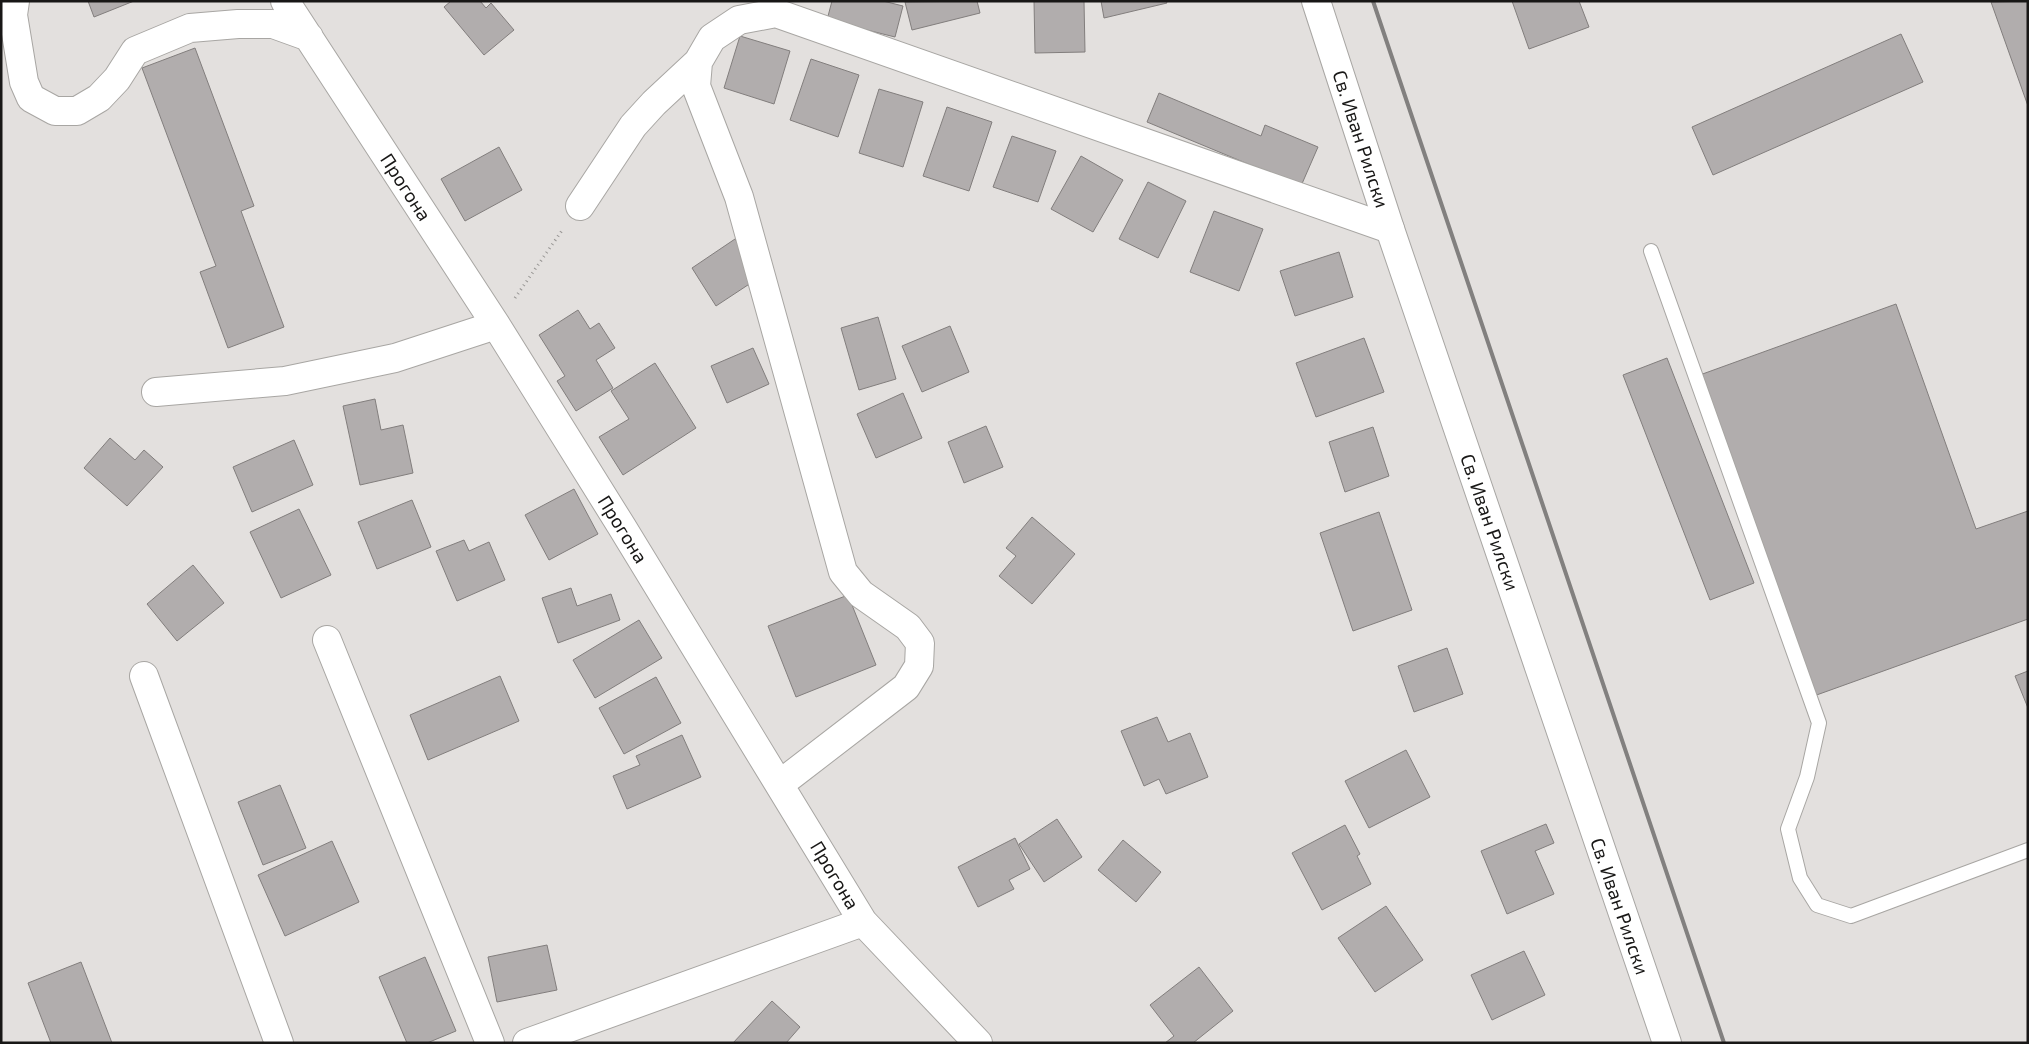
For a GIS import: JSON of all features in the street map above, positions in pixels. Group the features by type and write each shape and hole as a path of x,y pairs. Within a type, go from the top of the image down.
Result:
{"street":[{"path":"15,1 13,15 24,82 31,98 55,111 77,111 98,98 117,79 136,51 190,28 238,24 273,24 309,37"},
{"name":"Прогона","path":"285,1 496,325 780,784 863,922 978,1043"},
{"name":"Св. Иван Рилски","path":"1316,1 1390,229 1666,1043"},
{"path":"580,206 633,126 654,103 698,62 712,38 739,20 772,7 1390,229"},
{"path":"698,62 696,86 740,197 843,572 861,594 908,627 920,643 919,666 906,687 780,784"},
{"path":"156,392 285,381 395,358 496,325"},
{"path":"327,640 490,1043"},
{"path":"144,676 279,1043"},
{"path":"527,1043 550,1038 863,922"}],"lane":[{"path":"1651,251 1819,723 1807,777 1788,829 1800,878 1817,905 1851,916 2028,850"}],"path":[{"path":"496,325 580,206"}],"building":[{"path":"88,1 134,1 94,17"},
{"path":"451,1 480,1 486,8 491,3 514,30 484,55 444,7"},
{"path":"832,1 883,1 903,6 895,37 827,20"},
{"path":"977,1 980,13 912,30 905,2"},
{"path":"1034,1 1084,1 1085,52 1035,53"},
{"path":"1101,1 1166,1 1167,3 1104,18"},
{"path":"1512,1 1579,1 1589,27 1529,49"},
{"path":"2028,1 2028,106 1991,2"},
{"path":"1901,34 1923,82 1713,175 1692,127"},
{"path":"740,36 790,51 774,104 724,88"},
{"path":"195,48 254,206 241,211 284,327 228,348 200,272 216,266 142,68"},
{"path":"811,59 859,75 838,137 790,120"},
{"path":"879,89 923,102 903,167 859,153"},
{"path":"1159,93 1261,136 1265,125 1318,147 1301,186 1147,122"},
{"path":"947,107 992,122 969,191 923,176"},
{"path":"1012,136 1056,151 1038,202 993,187"},
{"path":"499,147 522,190 465,221 441,179"},
{"path":"1081,156 1123,180 1093,232 1051,209"},
{"path":"1148,182 1186,201 1158,258 1119,239"},
{"path":"1214,211 1263,229 1239,291 1190,272"},
{"path":"735,239 760,277 716,306 692,268"},
{"path":"1339,252 1353,297 1295,316 1280,271"},
{"path":"1896,304 1976,529 2028,511 2028,619 1811,697 1697,376"},
{"path":"578,310 590,329 599,323 615,348 596,360 613,388 576,411 557,381 565,376 539,335"},
{"path":"878,317 896,379 859,390 841,328"},
{"path":"950,326 969,372 922,392 902,346"},
{"path":"1364,338 1384,392 1316,417 1296,363"},
{"path":"753,348 769,384 727,403 711,366"},
{"path":"1667,358 1754,583 1710,600 1623,375"},
{"path":"655,363 696,428 623,475 599,437 629,419 611,391"},
{"path":"903,393 922,438 876,458 857,414"},
{"path":"375,399 381,430 403,425 413,473 360,485 343,406"},
{"path":"986,426 1003,467 964,483 948,442"},
{"path":"1373,427 1389,476 1345,492 1329,442"},
{"path":"110,438 135,460 144,450 163,467 127,506 84,468"},
{"path":"294,440 313,485 252,512 233,467"},
{"path":"574,489 598,534 549,560 525,515"},
{"path":"412,500 431,547 377,569 358,522"},
{"path":"299,509 331,575 281,598 250,532"},
{"path":"1379,512 1412,610 1353,631 1320,533"},
{"path":"1032,517 1075,554 1032,604 999,576 1016,556 1006,548"},
{"path":"464,540 469,551 489,542 505,580 457,601 436,551"},
{"path":"193,565 224,603 177,641 147,604"},
{"path":"571,588 577,606 611,594 620,620 558,643 542,598"},
{"path":"848,595 876,665 796,697 768,626"},
{"path":"639,620 662,658 595,698 573,660"},
{"path":"1447,648 1463,694 1414,712 1398,666"},
{"path":"2028,671 2028,708 2015,676"},
{"path":"500,676 519,721 428,760 410,715"},
{"path":"656,677 681,723 624,754 599,708"},
{"path":"1157,717 1168,742 1190,733 1208,777 1166,794 1159,779 1144,786 1121,731"},
{"path":"682,735 701,777 627,809 613,776 640,765 636,756"},
{"path":"1406,750 1430,797 1369,828 1345,781"},
{"path":"280,785 306,848 263,865 238,802"},
{"path":"1057,819 1082,857 1044,882 1019,844"},
{"path":"1546,824 1554,843 1535,851 1554,894 1507,914 1481,851"},
{"path":"1345,825 1360,854 1357,856 1371,884 1322,910 1292,853"},
{"path":"1015,838 1030,869 1009,880 1014,889 978,907 958,867"},
{"path":"1123,840 1161,872 1136,902 1098,870"},
{"path":"332,841 359,902 285,936 258,875"},
{"path":"1386,906 1423,960 1375,992 1338,938"},
{"path":"547,945 557,990 497,1002 488,957"},
{"path":"1524,951 1545,995 1492,1020 1471,975"},
{"path":"425,957 456,1031 427,1043 407,1043 379,977"},
{"path":"81,962 112,1043 51,1043 28,983"},
{"path":"1199,967 1233,1011 1193,1043 1165,1043 1174,1036 1150,1005"},
{"path":"772,1001 800,1027 786,1043 733,1043"}],"railway":[{"path":"1373,1 1724,1043"}]}
